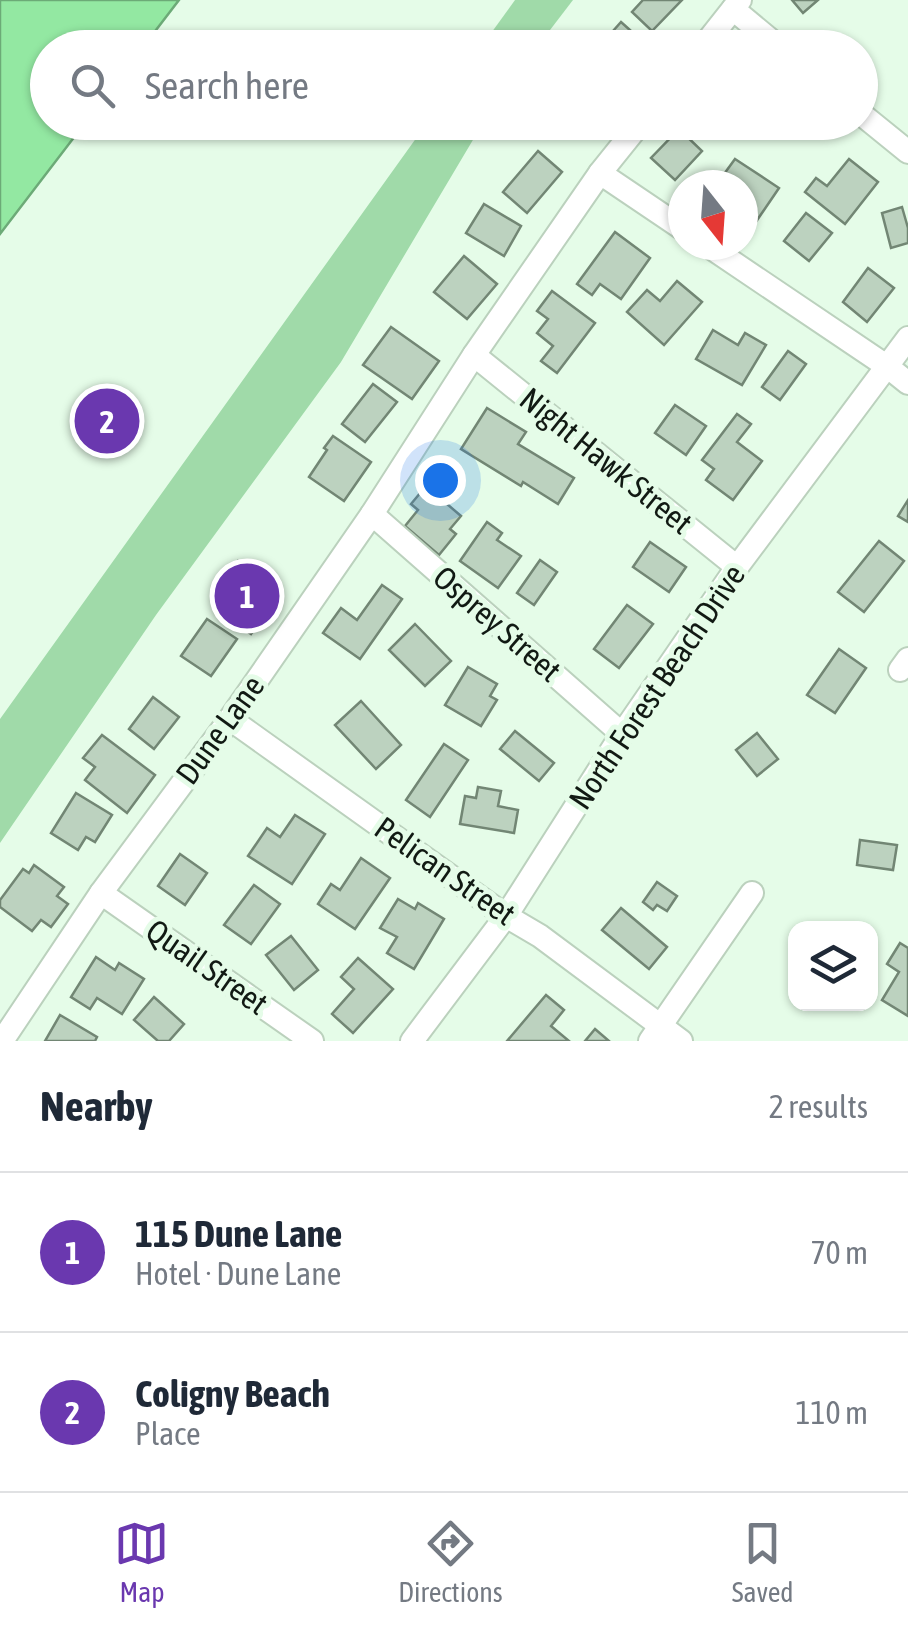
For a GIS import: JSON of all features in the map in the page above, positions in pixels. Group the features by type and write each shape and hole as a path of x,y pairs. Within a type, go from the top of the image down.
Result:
{"street":[{"path":"716,30 736,4 762,30"},
{"path":"878,128 908,152"},
{"name":"Dune Lane","path":"2,1041 101,893 230,718 372,514 474,355 627,140"},
{"path":"600,174 668,219"},
{"path":"728,260 908,383"},
{"name":"North Forest Beach Drive","path":"412,1041 506,916 622,734 737,567 908,338"},
{"name":"Night Hawk Street","path":"474,355 737,567"},
{"name":"Osprey Street","path":"372,514 622,734"},
{"name":"Pelican Street","path":"230,718 506,916 540,936 655,1034 682,1041"},
{"name":"Quail Street","path":"101,893 312,1041"},
{"path":"655,1034 752,893"}],"shaded area":[{"path":"0,0 179,0 156,30 30,30 30,140 72,140 0,234"},
{"path":"515,0 573,0 550,30 493,30"},
{"path":"415,140 473,140 341,362 156,615 0,843 0,719"}],"building":[{"path":"643,0 682,0 653,30 632,12"},
{"path":"792,0 818,0 803,13"},
{"path":"621,22 630,30 614,30"},
{"path":"668,140 690,140 702,151 684,170 668,170 668,174 651,158"},
{"path":"538,151 562,172 527,213 503,192"},
{"path":"735,159 752,170 727,170"},
{"path":"849,159 878,182 845,224 805,192 816,178 827,186"},
{"path":"758,174 779,188 758,219"},
{"path":"484,204 521,226 504,256 466,233"},
{"path":"902,207 908,243 891,248 882,213"},
{"path":"806,213 832,233 809,261 784,241"},
{"path":"615,232 650,258 621,299 600,284 592,295 577,284"},
{"path":"464,256 497,284 467,319 434,292"},
{"path":"868,268 894,288 867,322 843,302"},
{"path":"677,281 702,302 664,345 627,312 647,290 660,301"},
{"path":"552,291 595,323 557,373 541,361 553,346 537,333 548,319 537,311"},
{"path":"391,327 439,361 412,399 363,365"},
{"path":"713,330 738,345 745,333 766,345 742,385 696,359"},
{"path":"788,351 806,364 780,400 762,387"},
{"path":"373,384 397,402 365,442 342,424"},
{"path":"675,405 706,426 686,455 655,433"},
{"path":"487,408 526,432 518,444 574,478 558,504 461,449"},
{"path":"737,414 751,424 737,442 762,461 733,500 706,480 714,469 702,460"},
{"path":"333,436 371,462 344,501 309,477"},
{"path":"426,486 461,516 450,529 456,534 439,555 405,526 418,510 411,504"},
{"path":"908,500 908,522 898,516"},
{"path":"487,522 502,533 497,540 521,556 498,588 460,561"},
{"path":"879,541 904,561 864,612 838,592"},
{"path":"650,542 686,567 669,592 633,567"},
{"path":"540,560 557,572 534,605 517,593"},
{"path":"238,561 268,581 262,590 275,599 251,634 216,610 230,590 222,585"},
{"path":"382,585 402,599 360,659 323,633 341,608 357,620"},
{"path":"627,605 653,624 619,668 594,649"},
{"path":"207,619 237,639 211,676 181,656"},
{"path":"415,624 451,661 425,686 389,650"},
{"path":"839,649 866,668 835,713 807,695"},
{"path":"468,667 497,684 490,696 497,700 481,726 445,705"},
{"path":"153,697 179,717 154,749 129,729"},
{"path":"361,701 401,745 376,769 335,725"},
{"path":"515,731 554,763 539,781 500,749"},
{"path":"757,733 778,759 757,776 736,750"},
{"path":"102,735 155,775 127,813 85,780 95,767 83,758"},
{"path":"444,744 468,760 430,817 406,800"},
{"path":"478,787 501,791 498,806 518,810 514,833 460,824 465,796 476,798"},
{"path":"76,793 112,815 95,842 86,837 78,850 51,833"},
{"path":"295,815 325,834 292,884 248,856 267,828 280,837"},
{"path":"860,840 897,845 893,870 857,865"},
{"path":"180,854 207,873 185,905 158,886"},
{"path":"361,858 390,878 355,929 318,904 331,884 340,890"},
{"path":"34,865 64,887 57,896 68,904 51,927 41,920 32,931 0,907 0,900 23,869 29,873"},
{"path":"657,882 677,896 667,911 657,905 653,910 643,902"},
{"path":"254,885 280,904 251,944 224,925"},
{"path":"398,899 415,909 418,903 444,919 414,969 387,953 397,937 380,928"},
{"path":"621,908 667,947 649,969 602,930"},
{"path":"291,936 318,970 294,990 266,955"},
{"path":"900,943 908,948 908,1016 882,1000 899,972 887,964"},
{"path":"96,957 115,970 119,963 144,979 122,1014 97,998 90,1009 71,997"},
{"path":"358,958 393,989 353,1033 332,1014 354,989 341,977"},
{"path":"546,995 564,1010 551,1026 569,1041 507,1041"},
{"path":"154,997 184,1024 169,1041 158,1041 134,1020"},
{"path":"60,1015 97,1037 95,1041 45,1041"},
{"path":"595,1029 609,1041 585,1041"}],"place":[{"name":"Coligny Beach","path":"107,421"},
{"name":"115 Dune Lane","path":"247,596"}]}
